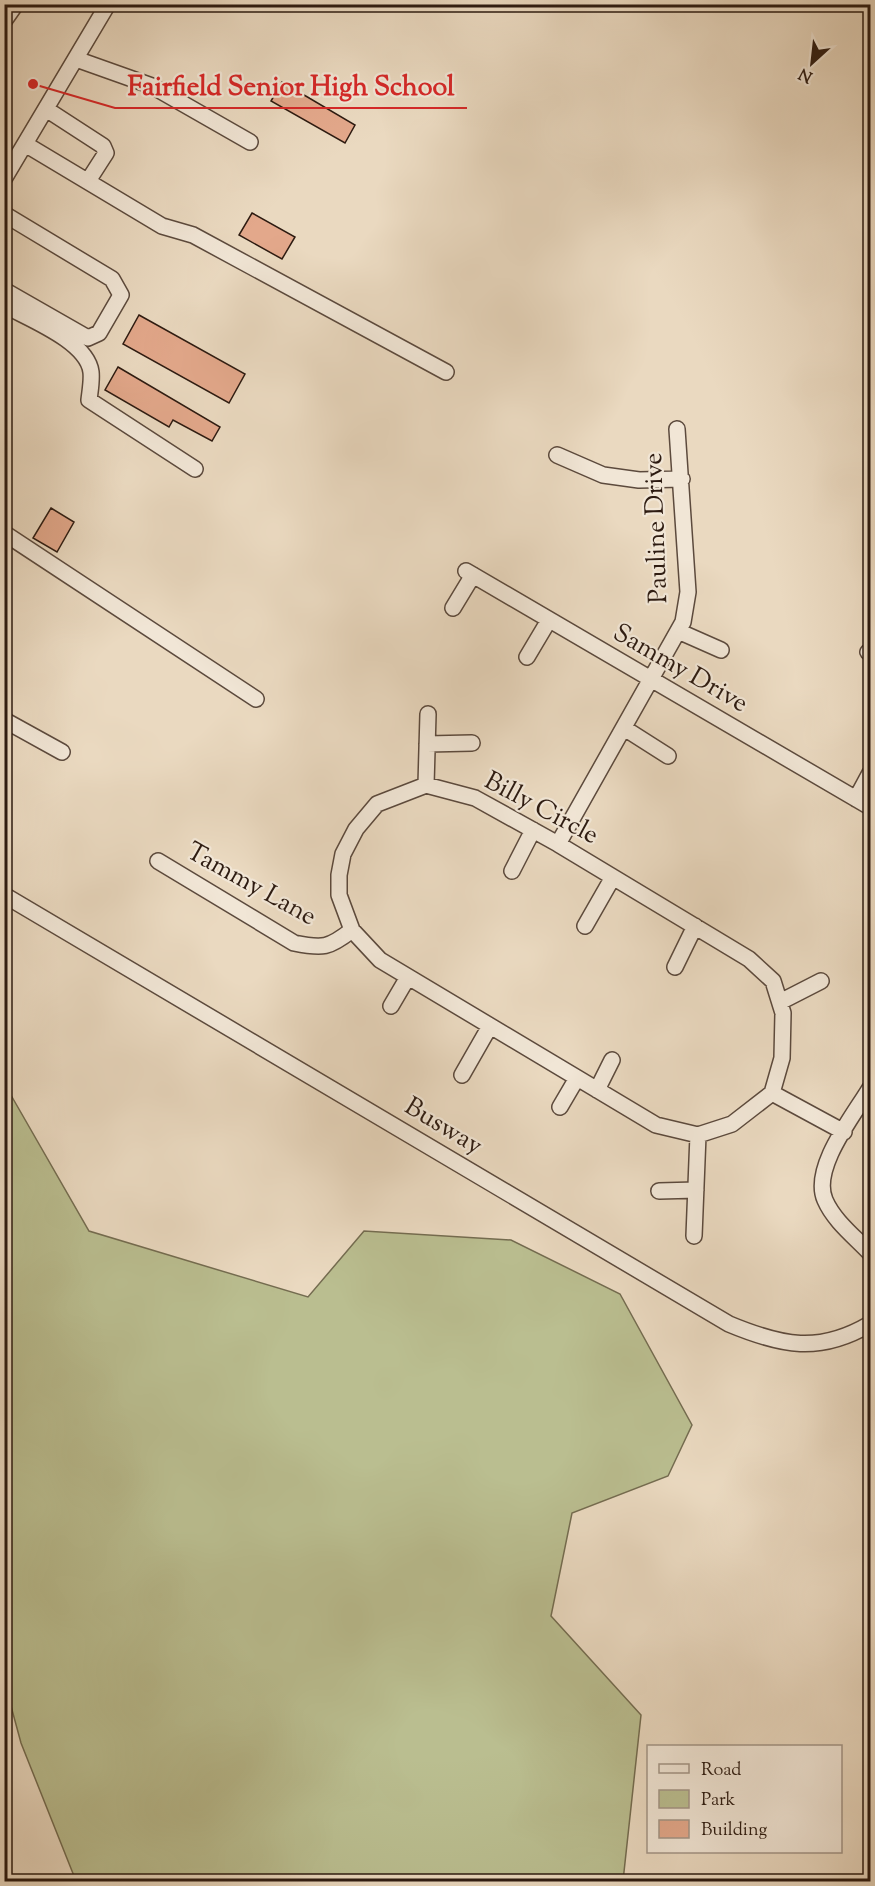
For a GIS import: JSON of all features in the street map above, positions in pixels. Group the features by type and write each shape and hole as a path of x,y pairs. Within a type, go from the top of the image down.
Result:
{"street":[{"path":"4,21 16,4"},
{"path":"4,179 108,4"},
{"path":"76,59 152,86 250,142"},
{"path":"46,109 103,146 106,153 88,181"},
{"path":"25,144 162,226 193,235 446,372"},
{"path":"4,214 112,279 121,295 99,333 88,338 4,290"},
{"path":"4,305 69,341 83,353 91,371 90,400 195,469"},
{"name":"Pauline Drive","path":"558,844 683,621 688,592 678,429"},
{"path":"557,455 603,475 639,480 682,479"},
{"path":"4,533 256,699"},
{"name":"Sammy Drive","path":"453,608 470,573 651,681 870,807"},
{"path":"527,657 549,620"},
{"path":"678,632 721,650"},
{"path":"428,714 426,785 377,804 356,829 343,854 339,895 352,930 380,960 656,1125 699,1135 732,1124 772,1093 844,1132"},
{"path":"4,720 62,752"},
{"path":"624,728 668,756"},
{"path":"427,744 472,743"},
{"path":"856,799 870,773"},
{"name":"Billy Circle","path":"426,785 475,798 558,844 749,959 773,981 783,1013 782,1058 772,1093"},
{"path":"512,871 533,830"},
{"name":"Tammy Lane","path":"158,861 294,943 320,948 335,943 352,930"},
{"path":"585,926 613,877"},
{"name":"Busway","path":"4,895 729,1324 789,1345 819,1343 848,1337 870,1324"},
{"path":"675,967 695,926"},
{"path":"391,1006 408,977"},
{"path":"780,1002 821,981"},
{"path":"462,1075 490,1026"},
{"path":"597,1090 612,1060"},
{"path":"560,1107 577,1078"},
{"path":"870,1088 831,1154 822,1180 825,1200 839,1221 870,1253"},
{"path":"694,1236 699,1135"},
{"path":"659,1191 696,1190"}],"green space":[{"path":"4,1083 89,1231 308,1297 364,1231 511,1240 620,1294 692,1425 668,1476 572,1513 551,1616 641,1715 623,1881 76,1881 21,1743 5,1684"}],"building":[{"path":"282,82 355,125 345,143 271,101"},
{"path":"252,213 295,237 282,259 239,235"},
{"path":"139,315 245,374 229,403 123,344"},
{"path":"118,367 220,427 212,441 173,420 169,427 105,390"},
{"path":"51,508 74,522 57,552 33,538"}],"place":[{"name":"Fairfield Senior High School","path":"33,84"}]}
